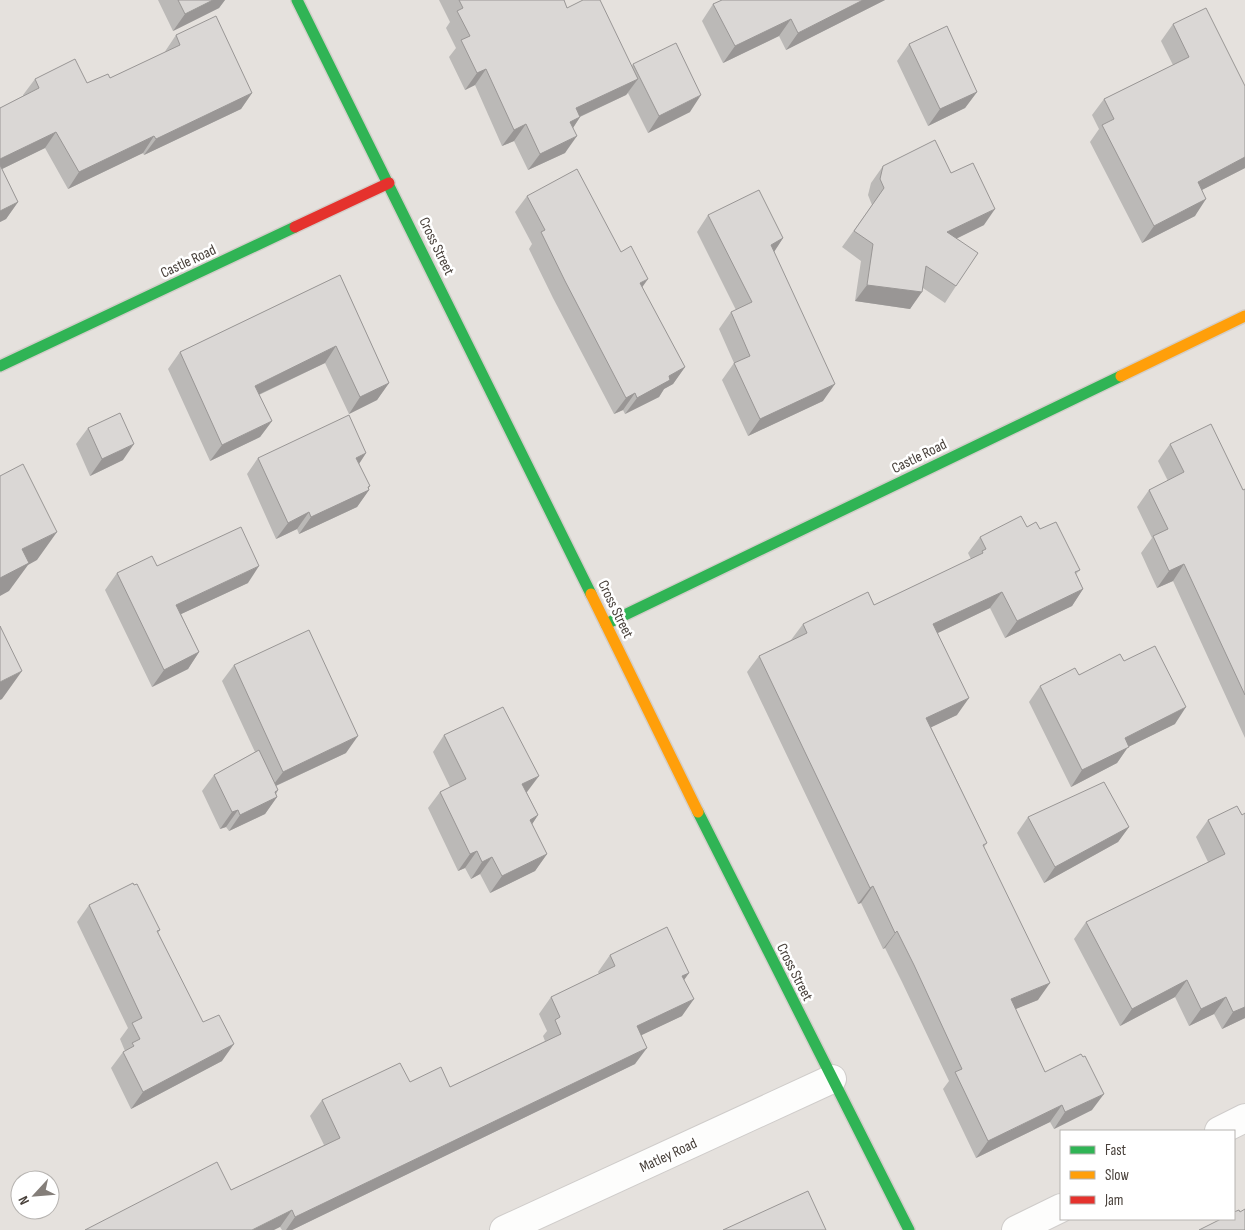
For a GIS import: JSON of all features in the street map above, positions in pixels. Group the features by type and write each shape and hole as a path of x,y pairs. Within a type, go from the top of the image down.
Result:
{"street":[{"name":"Cross Street","path":"297,0 389,182 832,1080 910,1230"},
{"name":"Castle Road","path":"0,366 389,182"},
{"name":"Castle Road","path":"606,624 1245,316"},
{"name":"Matley Road","path":"504,1230 832,1080"},
{"path":"1221,1130 1245,1118"},
{"path":"1016,1230 1060,1208"}],"shaded area":[{"path":"0,0 1245,0 1245,1230 0,1230"}],"building":[{"path":"178,0 213,0 185,14"},
{"path":"459,0 564,0 567,8 583,0 600,0 638,79 576,108 580,117 570,122 577,136 540,154 526,124 514,130 486,69 477,73 461,40 470,36 457,11 463,8"},
{"path":"722,0 863,0 798,33 791,19 735,46 713,4"},
{"path":"1206,8 1245,86 1245,157 1198,182 1206,199 1154,226 1102,125 1114,119 1104,99 1189,57 1173,24"},
{"path":"216,16 252,93 156,139 154,136 79,172 56,132 0,159 0,108 39,88 35,79 75,59 87,83 108,74 110,78 180,45 176,35"},
{"path":"947,26 977,92 940,109 909,44"},
{"path":"676,43 701,95 659,116 633,64"},
{"path":"935,140 951,173 973,163 995,209 947,232 978,253 956,286 926,266 922,292 867,285 873,244 854,231 884,188 880,179 883,166"},
{"path":"0,165 18,202 0,211"},
{"path":"577,169 621,252 631,246 648,279 640,283 685,367 669,376 670,380 637,398 635,393 626,398 565,281 541,232 545,230 527,196"},
{"path":"759,190 783,238 771,245 835,384 760,419 734,363 750,356 731,312 752,302 708,215"},
{"path":"340,275 389,383 360,397 336,346 255,386 272,421 222,445 180,352"},
{"path":"120,413 134,444 102,459 88,428"},
{"path":"349,415 366,453 356,458 370,486 368,487 369,490 311,517 309,512 288,523 258,458"},
{"path":"1211,424 1243,490 1245,489 1245,695 1184,564 1169,571 1153,536 1168,529 1149,490 1184,472 1170,444"},
{"path":"23,464 57,532 22,549 29,563 0,578 0,476"},
{"path":"1021,516 1027,527 1036,522 1040,529 1056,522 1080,570 1075,572 1083,589 1017,621 1002,592 933,624 969,698 926,718 987,843 983,845 1050,983 1011,999 1045,1072 1081,1054 1083,1057 1085,1056 1104,1094 1065,1112 1062,1105 988,1141 955,1072 962,1069 914,965 897,931 895,933 873,886 870,888 759,656 807,633 803,624 868,592 874,605 983,553 982,551 986,549 980,537"},
{"path":"241,527 259,566 176,605 199,652 164,670 117,573 152,556 157,566"},
{"path":"0,626 22,671 0,682"},
{"path":"309,630 358,736 283,772 234,665"},
{"path":"1155,646 1186,707 1125,738 1129,747 1082,770 1040,686 1075,668 1079,675 1120,654 1124,661"},
{"path":"503,707 539,776 522,784 538,815 530,820 547,854 502,876 492,857 482,862 477,851 470,854 440,792 466,779 444,735"},
{"path":"259,750 278,790 275,792 277,797 240,815 238,810 232,812 214,775"},
{"path":"1104,782 1129,827 1055,867 1028,817"},
{"path":"1237,806 1242,815 1245,813 1245,1007 1233,1012 1226,997 1201,1009 1187,980 1132,1009 1086,922 1225,854 1208,820"},
{"path":"133,883 134,885 137,884 160,930 157,931 203,1022 219,1015 234,1044 143,1092 123,1052 134,1046 132,1043 140,1039 132,1023 142,1018 89,905"},
{"path":"667,927 689,973 682,976 694,999 637,1026 647,1048 295,1217 292,1210 252,1230 85,1230 217,1162 231,1190 340,1138 322,1100 400,1063 410,1082 441,1067 450,1087 561,1034 555,1020 560,1017 551,997 615,966 610,955"},
{"path":"808,1191 826,1230 723,1230"},
{"path":"1245,1209 1245,1230 1199,1230 1219,1220 1235,1220 1235,1212 1239,1210 1240,1212"}],"traffic: fast":[{"path":"297,0 591,594"},
{"path":"0,366 295,227"},
{"path":"606,624 1121,376"},
{"path":"698,812 909,1230"}],"traffic: slow":[{"path":"1121,376 1245,316"},
{"path":"591,594 698,812"}],"traffic: jam":[{"path":"295,227 389,183"}]}
